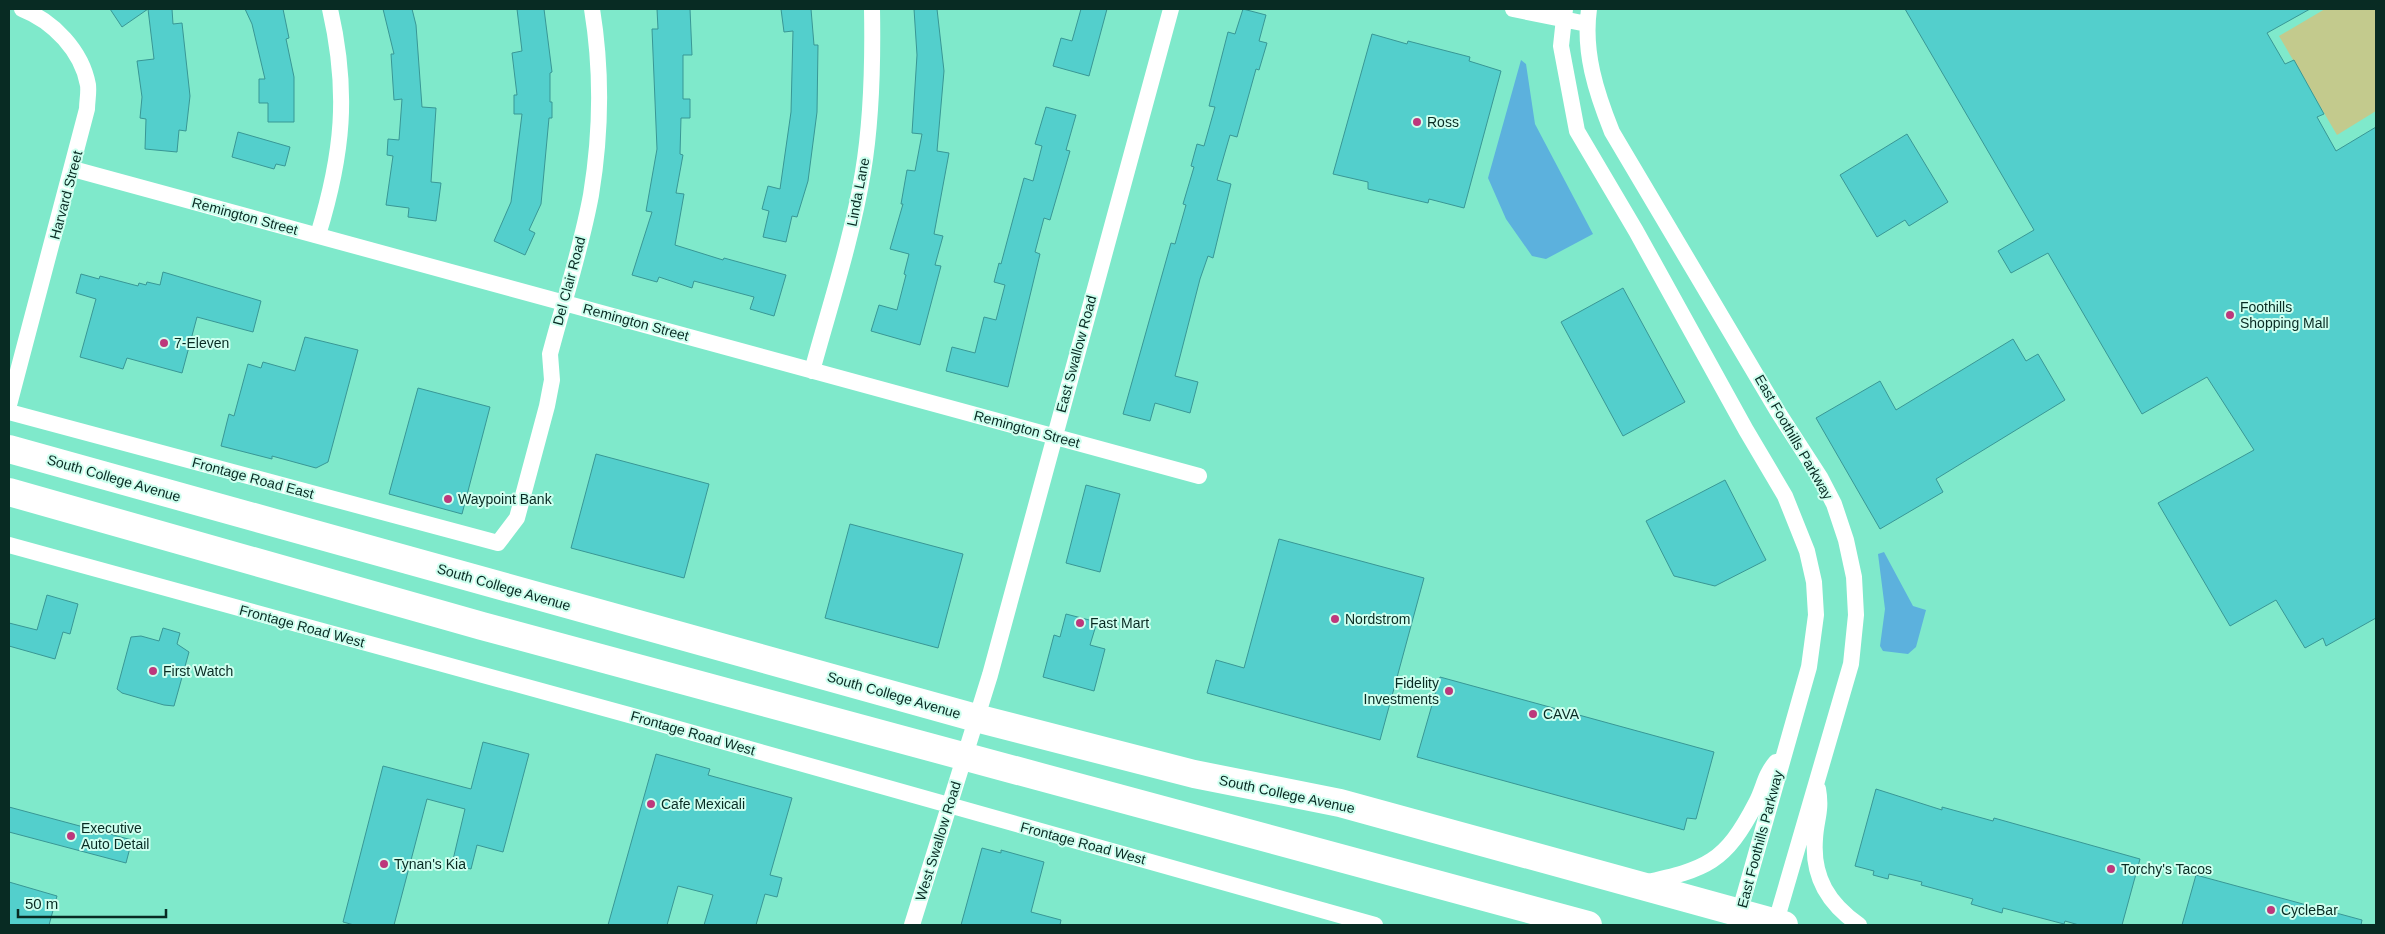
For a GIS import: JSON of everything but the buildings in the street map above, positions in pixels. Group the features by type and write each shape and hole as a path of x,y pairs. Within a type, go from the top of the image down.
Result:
{"highway":[{"name":"South College Avenue","path":"9,449 976,718 1194,774 1340,803 1637,885 1737,919 1778,924"},
{"path":"9,492 472,624 1588,925"}],"street":[{"name":"Harvard Street","path":"9,405 73,168 87,109 88,85 79,62 65,39 38,15 22,9"},
{"path":"318,236 331,191 341,126 342,87 337,41 330,9"},
{"name":"Del Clair Road","path":"498,543 517,518 525,490 552,380 550,354 588,209 598,133 599,82 592,9"},
{"name":"Linda Lane","path":"812,370 853,222 863,172 870,108 872,9"},
{"name":"East Swallow Road","path":"963,757 992,666 1171,9"},
{"path":"1513,9 1588,16"},
{"name":"East Foothills Parkway","path":"1564,14 1561,46 1577,131 1636,231 1746,430 1785,496 1807,550 1814,582 1816,615 1809,667 1737,919"},
{"name":"East Foothills Parkway","path":"1588,16 1590,63 1597,95 1612,132 1778,412 1820,477 1834,504 1846,540 1854,577 1856,615 1851,664 1816,782 1778,924"},
{"name":"Remington Street","path":"73,168 1199,476"},
{"name":"Frontage Road East","path":"9,412 498,543"},
{"name":"Frontage Road West","path":"9,545 1375,925"},
{"path":"1637,885 1686,874 1724,852 1746,822 1758,800 1766,773 1784,752"},
{"name":"West Swallow Road","path":"912,925 963,757"},
{"path":"1816,782 1821,805 1815,840 1819,877 1833,904 1859,925"}],"green space":[{"path":"2325,9 2376,9 2376,111 2337,135 2279,36"}],"water":[{"path":"1521,60 1526,64 1535,124 1593,234 1546,259 1532,256 1506,219 1488,178"},
{"path":"1884,552 1913,606 1926,610 1916,647 1908,654 1883,651 1880,646 1885,609 1878,554"}],"place":[{"name":"Ross","path":"1417,122"},
{"name":"Foothills Shopping Mall","path":"2230,315"},
{"name":"7-Eleven","path":"164,343"},
{"name":"Waypoint Bank","path":"448,499"},
{"name":"Nordstrom","path":"1335,619"},
{"name":"Fast Mart","path":"1080,623"},
{"name":"First Watch","path":"153,671"},
{"name":"Fidelity Investments","path":"1449,691"},
{"name":"CAVA","path":"1533,714"},
{"name":"Cafe Mexicali","path":"651,804"},
{"name":"Executive Auto Detail","path":"71,836"},
{"name":"Tynan's Kia","path":"384,864"},
{"name":"Torchy's Tacos","path":"2111,869"},
{"name":"CycleBar","path":"2271,910"}]}
